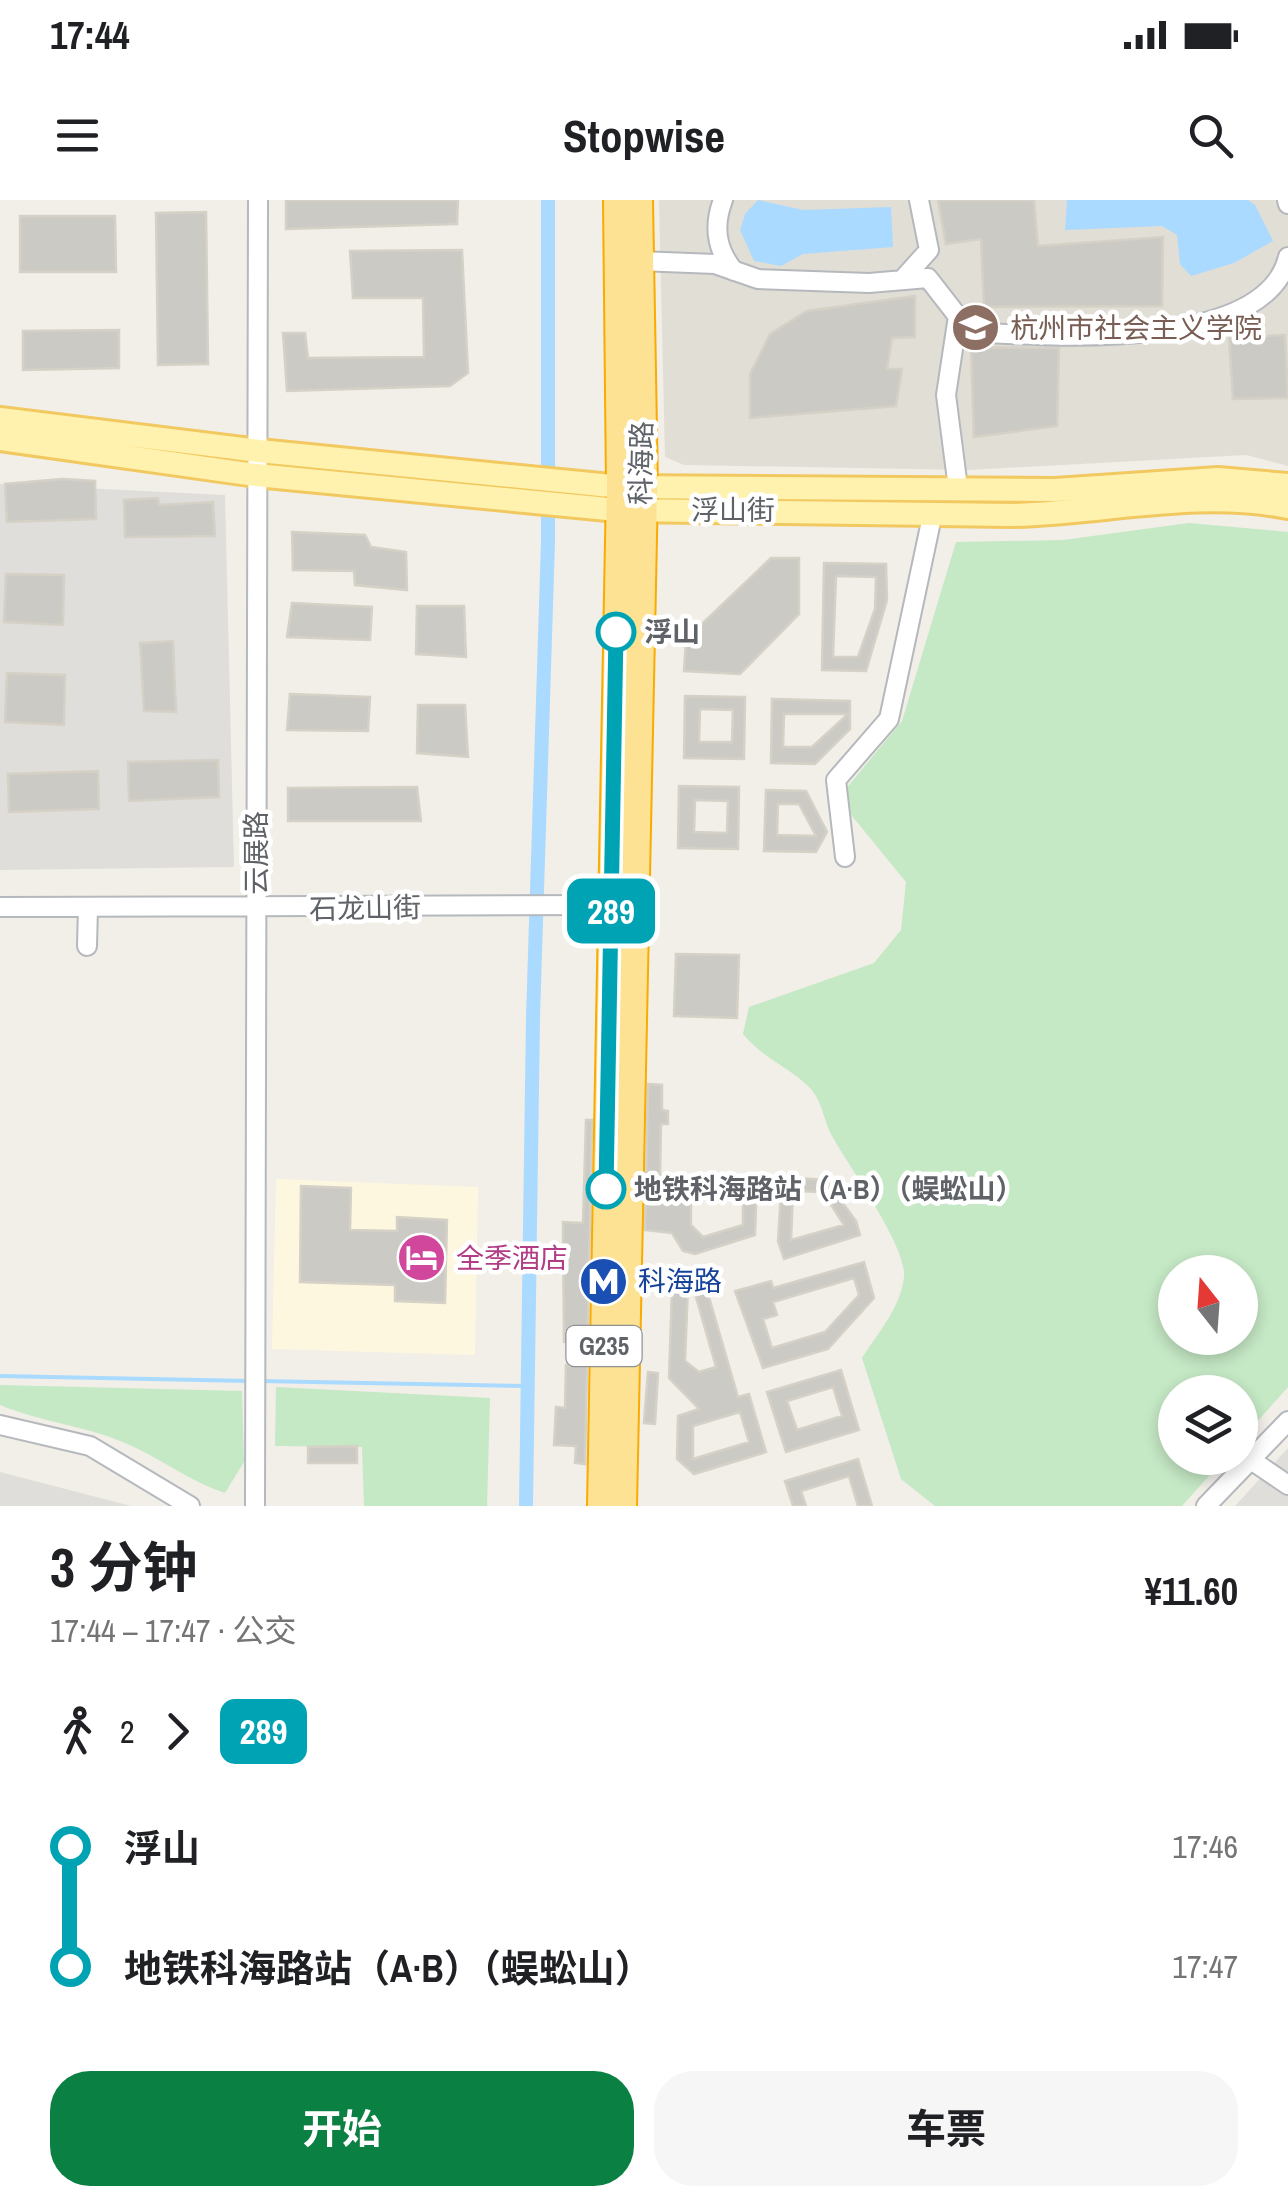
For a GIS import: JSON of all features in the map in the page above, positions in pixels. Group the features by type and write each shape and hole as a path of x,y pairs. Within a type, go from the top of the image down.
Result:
{"highway":[{"name":"科海路","path":"618,200 630,499 622,1506"},
{"name":"科海路","path":"602,1506 611,905 630,499 638,200"}],"main road":[{"name":"浮山街","path":"0,420 258,463"},
{"name":"浮山街","path":"0,440 630,499 1072,514 1193,500 1288,507"},
{"name":"浮山街","path":"630,499 958,488 1055,490 1218,479 1288,485"}],"street":[{"name":"云展路","path":"255,1506 258,200"},
{"path":"723,200 715,220 723,256 734,271"},
{"path":"902,280 929,250 928,227 919,200"},
{"path":"639,261 715,264 758,279 928,278 970,332 1034,336 1178,330 1250,306 1283,278 1288,257"},
{"path":"958,316 946,394 958,488"},
{"path":"845,857 836,780 890,719 933,512"},
{"name":"石龙山街","path":"0,907 611,905"},
{"path":"88,908 88,946"},
{"path":"1258,1453 1288,1421"},
{"path":"0,1425 90,1446 190,1506"},
{"path":"1258,1465 1288,1486"},
{"path":"1206,1506 1236,1475"}],"shaded area":[{"name":"杭州市社会主义学院","path":"659,200 1288,200 1288,466 1246,455 968,470 684,465 665,457"},
{"path":"0,484 225,495 234,867 0,870"},
{"path":"276,1179 478,1187 475,1355 272,1349"},
{"path":"1288,1448 1288,1506 1235,1506"},
{"path":"0,1472 131,1506 0,1506"}],"green space":[{"path":"1189,523 1288,532 1288,1387 1258,1421 1258,1375 1158,1375 1158,1475 1210,1475 1182,1506 935,1506 901,1479 862,1358 888,1319 902,1288 902,1263 896,1246 831,1134 813,1091 743,1034 749,1007 874,963 901,930 906,882 852,816 844,791 902,721 956,542 1063,540"},
{"path":"0,1385 242,1391 244,1462 225,1493 118,1440 0,1405"},
{"path":"276,1387 490,1398 487,1506 364,1506 362,1447 275,1446"}],"water":[{"path":"758,200 803,210 891,207 893,247 803,254 781,266 754,261 740,230 745,214"},
{"path":"1067,200 1248,200 1255,205 1273,241 1234,263 1191,276 1180,264 1177,235 1162,226 1065,230"}],"building":[{"path":"286,200 458,200 457,224 286,229"},
{"path":"938,200 1034,200 1038,246 1163,237 1162,306 984,307 981,239 946,244"},
{"path":"206,212 208,364 158,365 156,213"},
{"path":"20,216 115,216 116,272 20,272"},
{"path":"462,250 468,373 450,386 287,391 283,333 305,333 308,358 424,357 423,298 353,298 350,251"},
{"path":"915,296 915,337 892,338 887,369 902,369 896,406 750,418 750,374 770,334 807,311"},
{"path":"119,330 119,368 23,370 23,331"},
{"path":"1285,335 1288,398 1233,399 1229,338"},
{"path":"971,347 1059,348 1057,426 974,437"},
{"path":"62,479 95,481 96,519 7,522 5,484"},
{"path":"158,498 159,505 213,502 215,536 125,537 124,500"},
{"path":"292,532 365,535 371,547 406,552 407,590 355,585 354,571 293,570"},
{"path":"771,558 799,558 799,614 740,674 684,671 686,639"},
{"path":"824,563 886,564 887,600 866,671 822,670","holes":["836,576 876,577 875,609 858,657 833,657"]},
{"path":"6,574 64,575 63,625 4,622"},
{"path":"292,603 372,607 370,640 287,637"},
{"path":"417,606 464,606 466,657 416,654"},
{"path":"173,641 176,712 144,711 140,643"},
{"path":"7,673 65,675 64,725 5,722"},
{"path":"290,694 370,697 368,731 287,730"},
{"path":"685,696 745,697 744,759 684,758","holes":["700,709 733,710 732,742 699,742"]},
{"path":"772,699 850,701 850,729 815,764 771,763","holes":["784,714 848,714 812,747 783,747"]},
{"path":"418,705 465,705 468,757 417,753"},
{"path":"218,760 219,797 129,801 128,762"},
{"path":"98,771 99,809 9,812 8,774"},
{"path":"679,786 739,787 738,849 678,848","holes":["695,800 728,801 727,833 694,832"]},
{"path":"417,787 421,821 288,821 288,788"},
{"path":"766,790 806,791 827,832 816,852 764,851","holes":["778,804 799,804 816,836 777,835"]},
{"path":"676,954 739,955 737,1018 674,1016"},
{"path":"648,1084 662,1085 662,1110 668,1111 668,1124 661,1124 660,1176 757,1178 755,1235 695,1254 683,1251 672,1233 645,1230","holes":["691,1192 743,1192 743,1225 703,1237 691,1225"]},
{"path":"586,1120 592,1120 585,1464 575,1463 576,1446 554,1445 556,1407 565,1408 566,1365 579,1366 580,1341 564,1342 563,1222 583,1223"},
{"path":"782,1177 826,1180 856,1221 860,1235 784,1259 778,1241","holes":["793,1191 823,1192 844,1225 791,1240"]},
{"path":"301,1186 351,1188 350,1230 397,1231 397,1217 447,1220 445,1303 395,1301 395,1285 300,1282"},
{"path":"864,1262 874,1298 828,1349 763,1368 735,1291 771,1281 773,1288","holes":["854,1278 859,1295 825,1332 772,1348 763,1319 777,1315 773,1302"]},
{"path":"704,1280 738,1397 749,1394 766,1452 694,1474 677,1459 678,1416 699,1409 669,1378 672,1289 688,1285 685,1361 699,1372 716,1367 692,1283","holes":["740,1412 749,1442 693,1459 693,1426"]},
{"path":"841,1370 859,1430 786,1452 767,1392","holes":["833,1387 842,1416 797,1430 787,1401"]},
{"path":"648,1372 658,1373 655,1424 644,1423"},
{"path":"357,1446 357,1463 308,1463 308,1447"},
{"path":"858,1459 872,1506 858,1506 849,1476 801,1491 806,1506 793,1506 785,1481"}],"waterway":[{"path":"526,1506 533,1017 548,542 548,200"},
{"path":"0,1376 250,1381"},
{"path":"260,1381 525,1386"}],"bus line":[{"name":"289","path":"606,1189 616,632"}],"place":[{"name":"杭州市社会主义学院","path":"975,328"},
{"name":"浮山","path":"616,632"},
{"name":"地铁科海路站（A·B）（蜈蚣山）","path":"606,1189"},
{"name":"全季酒店","path":"421,1258"},
{"name":"科海路","path":"603,1281"}]}
